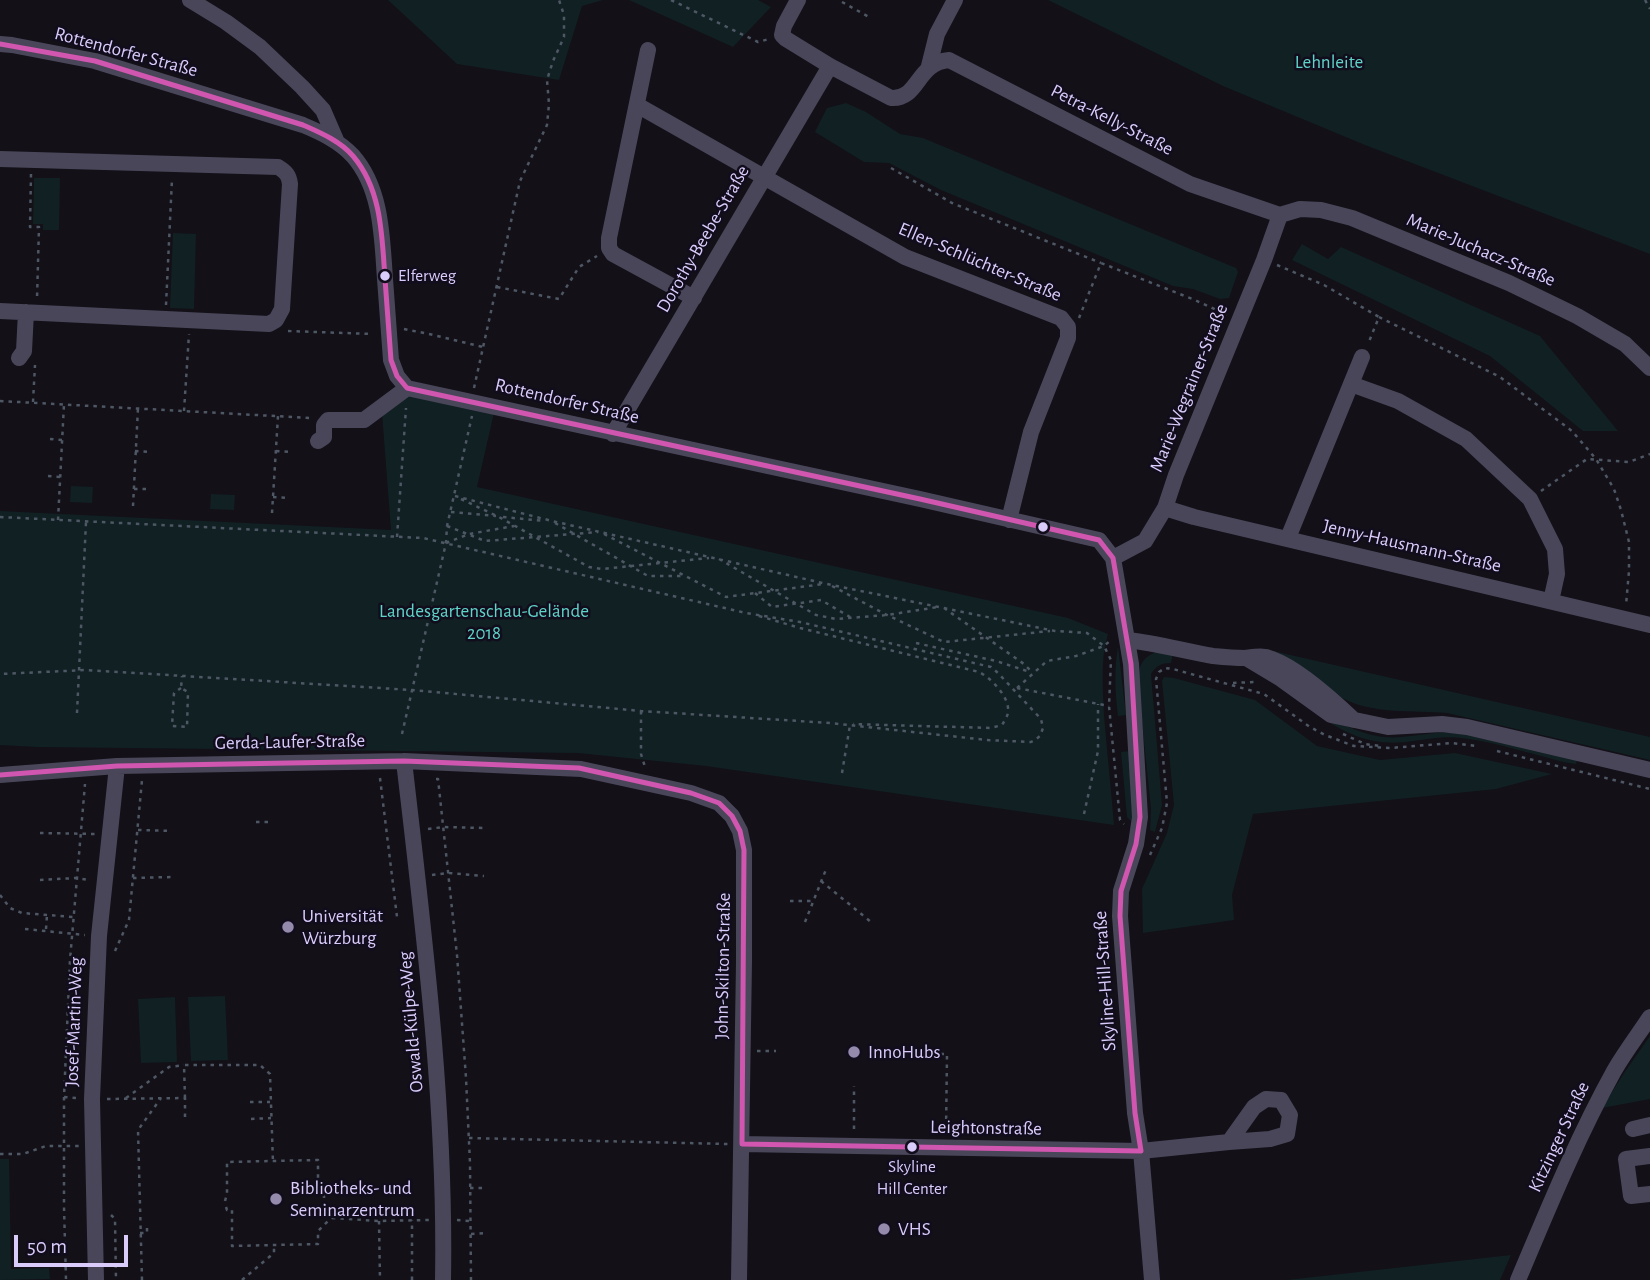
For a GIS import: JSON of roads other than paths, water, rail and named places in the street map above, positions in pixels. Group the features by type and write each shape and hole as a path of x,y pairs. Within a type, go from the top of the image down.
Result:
{"street":[{"path":"190,0 260,47 302,86 323,110 336,140"},
{"path":"798,0 784,26 782,35 786,39 830,66 891,98 900,99 906,96 929,66 937,34 955,0"},
{"name":"Rottendorfer Straße","path":"0,44 95,61 303,125 336,140 354,157 373,194 382,234 391,360 397,376 407,388 1099,540 1113,558"},
{"path":"648,50 609,248 613,254 694,298"},
{"name":"Petra-Kelly-Straße","path":"929,66 948,60 1190,184 1280,215"},
{"name":"Dorothy-Beebe-Straße","path":"613,433 830,66"},
{"name":"Ellen-Schlüchter-Straße","path":"637,105 905,257 1060,318 1068,327 1068,338 1031,432 1009,520"},
{"path":"0,159 278,167 285,171 290,184 282,309 276,320 269,324 0,311"},
{"name":"Marie-Juchacz-Straße","path":"1280,215 1300,209 1321,210 1352,218 1508,283 1577,316 1625,344 1650,368"},
{"name":"Marie-Wegrainer-Straße","path":"1113,558 1145,541 1165,508 1280,215"},
{"path":"19,358 24,351 32,313"},
{"path":"1288,538 1362,357"},
{"path":"1351,384 1398,401 1466,439 1530,499 1555,549 1557,574 1552,601"},
{"path":"318,441 324,436 324,425 328,420 363,420 407,388"},
{"name":"Jenny-Hausmann-Straße","path":"1165,508 1650,625"},
{"path":"1113,558 1127,640 1150,642 1213,656 1246,658 1331,715 1388,727 1442,724 1467,727 1650,770"},
{"name":"Skyline-Hill-Straße","path":"1127,640 1131,664 1140,817 1121,891 1120,916 1135,1113 1152,1280"},
{"name":"Gerda-Laufer-Straße","path":"0,775 117,766 404,761 581,769"},
{"name":"Oswald-Külpe-Weg","path":"404,761 435,1042 444,1220 443,1280"},
{"name":"Josef-Martin-Weg","path":"96,1280 92,1099 99,936 117,766"},
{"name":"John-Skilton-Straße","path":"581,769 691,793 719,803 732,816 740,831 745,863 739,1280"},
{"name":"Kitzinger Straße","path":"1518,1280 1592,1112 1616,1068 1650,1017"},
{"path":"1633,1129 1650,1125"},
{"name":"Leightonstraße","path":"741,1144 1140,1151 1229,1142"},
{"path":"1650,1156 1626,1159 1631,1196 1650,1194"}],"place":[{"name":"Elferweg","path":"385,276"},
{"name":"Universität Würzburg","path":"288,927"},
{"name":"InnoHubs","path":"854,1052"},
{"name":"Skyline Hill Center","path":"912,1147"},
{"name":"Bibliotheks- und Seminarzentrum","path":"276,1199"},
{"name":"VHS","path":"884,1229"}],"park label":[{"name":"Lehnleite","path":"1329,62"},
{"name":"Landesgartenschau-Gelände 2018","path":"484,622"}]}
